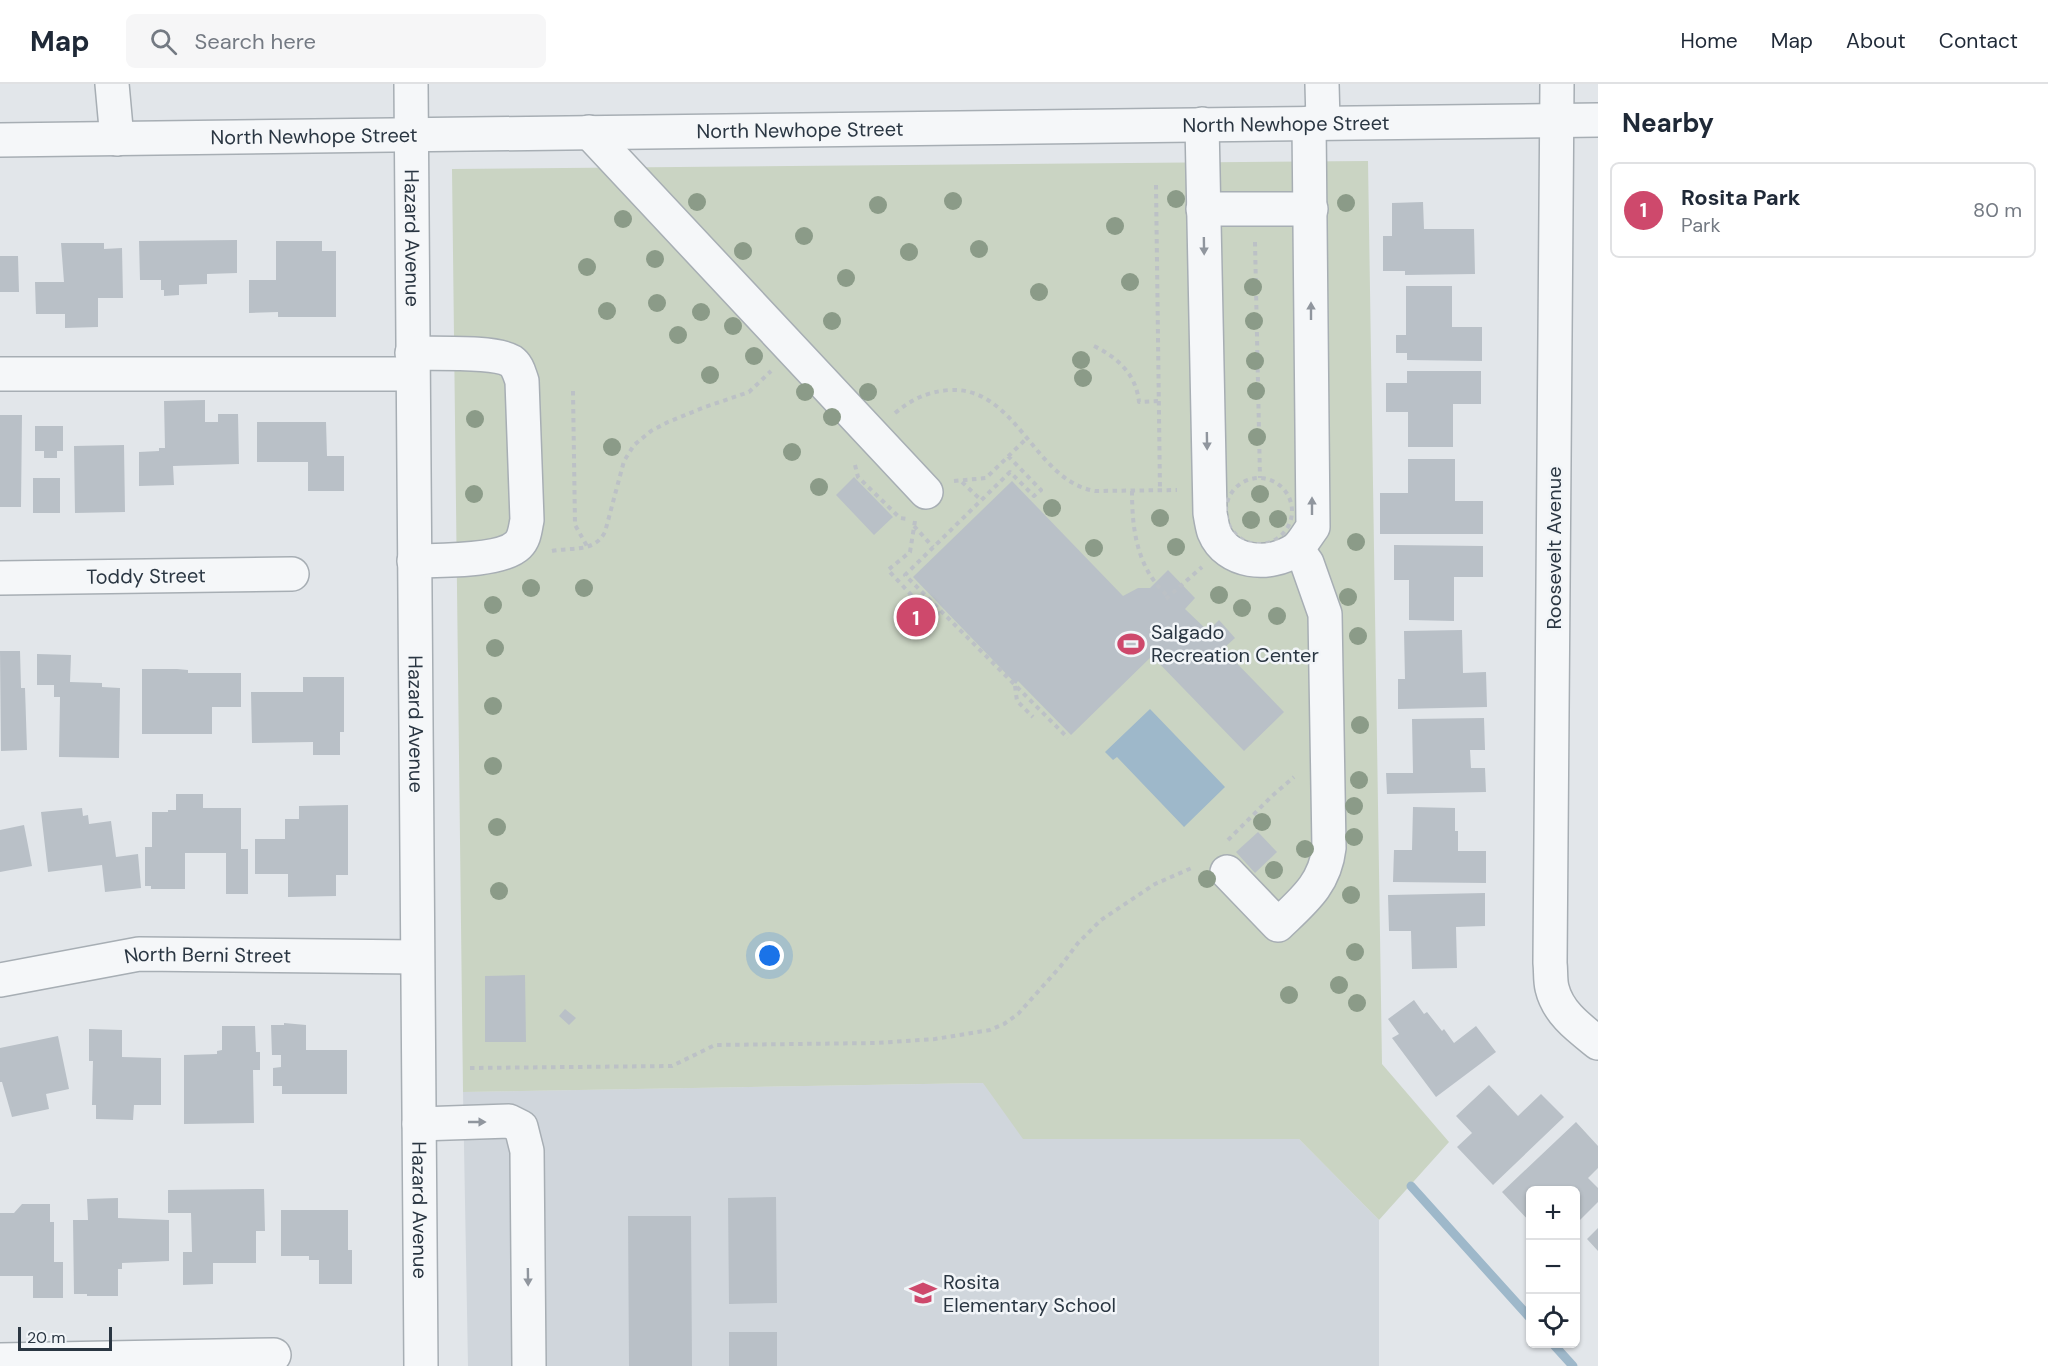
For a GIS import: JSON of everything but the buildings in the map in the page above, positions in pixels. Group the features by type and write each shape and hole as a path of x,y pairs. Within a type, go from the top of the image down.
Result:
{"street":[{"path":"112,84 117,139"},
{"name":"Hazard Avenue","path":"411,84 421,1366"},
{"path":"1202,124 1210,513 1214,533 1223,546 1242,559 1258,561 1280,558 1297,549 1313,528 1311,209 1316,123 1322,84"},
{"name":"Roosevelt Avenue","path":"1557,84 1550,963 1552,988 1561,1010 1598,1043"},
{"name":"North Newhope Street","path":"0,141 1598,120"},
{"path":"589,132 926,492"},
{"path":"1203,209 1311,209"},
{"path":"0,374 412,363 489,356 509,360 518,368 522,381 526,520 524,536 517,546 504,554 491,557 414,561"},
{"path":"1217,860 1278,926 1317,886 1327,864 1329,848 1325,614 1307,562 1297,549"},
{"name":"Toddy Street","path":"0,578 292,574"},
{"name":"North Berni Street","path":"0,980 139,954 417,957"},
{"path":"419,1124 509,1121 521,1127 526,1151 530,1366"},
{"path":"0,1360 274,1355"}],"path":[{"path":"1156,185 1160,491"},
{"path":"1255,209 1260,478"},
{"path":"1094,346 1125,367 1138,392 1139,402 1158,401"},
{"path":"549,552 587,546 600,541 605,532 624,461 634,445 651,431 668,422 749,393 793,350"},
{"path":"942,613 929,614 888,570 910,552 915,520 900,518 858,477 855,466 857,453 873,435 906,404 919,396 933,391 954,390 970,393 994,404 1060,474 1084,489 1095,491 1208,490"},
{"path":"573,391 575,525 587,546"},
{"path":"926,492 938,484 986,477 1027,438"},
{"path":"1008,456 1041,490 1035,496 1010,472 905,575 1068,738"},
{"path":"1260,478 1282,487 1292,513 1285,530 1278,537 1262,544 1252,543 1236,535 1230,528 1226,509 1232,492 1239,484 1246,480 1260,478"},
{"path":"962,482 981,500"},
{"path":"1132,491 1133,526 1142,559 1151,578 1167,598 1207,562"},
{"path":"914,525 933,547"},
{"path":"1015,685 1017,701 1033,717"},
{"path":"470,1068 672,1066 716,1045 877,1043 935,1039 990,1030 1018,1014 1078,943 1101,920 1155,884 1217,860 1300,770"}],"shaded area":[{"name":"Rosita Elementary School","path":"984,1083 1024,1139 1299,1139 1379,1220 1379,1366 468,1366 463,1092"}],"green space":[{"path":"1368,161 1382,1064 1449,1142 1379,1220 1299,1139 1023,1139 983,1083 463,1092 452,169"}],"water":[{"path":"1150,709 1225,787 1184,827 1117,757 1113,760 1105,752"}],"waterway":[{"path":"1411,1186 1526,1314"},
{"path":"1557,1348 1573,1366"}],"place":[{"name":"Rosita Park","path":"916,617"},
{"name":"Salgado Recreation Center","path":"1131,644"},
{"name":"Rosita Elementary School","path":"923,1293"}]}
